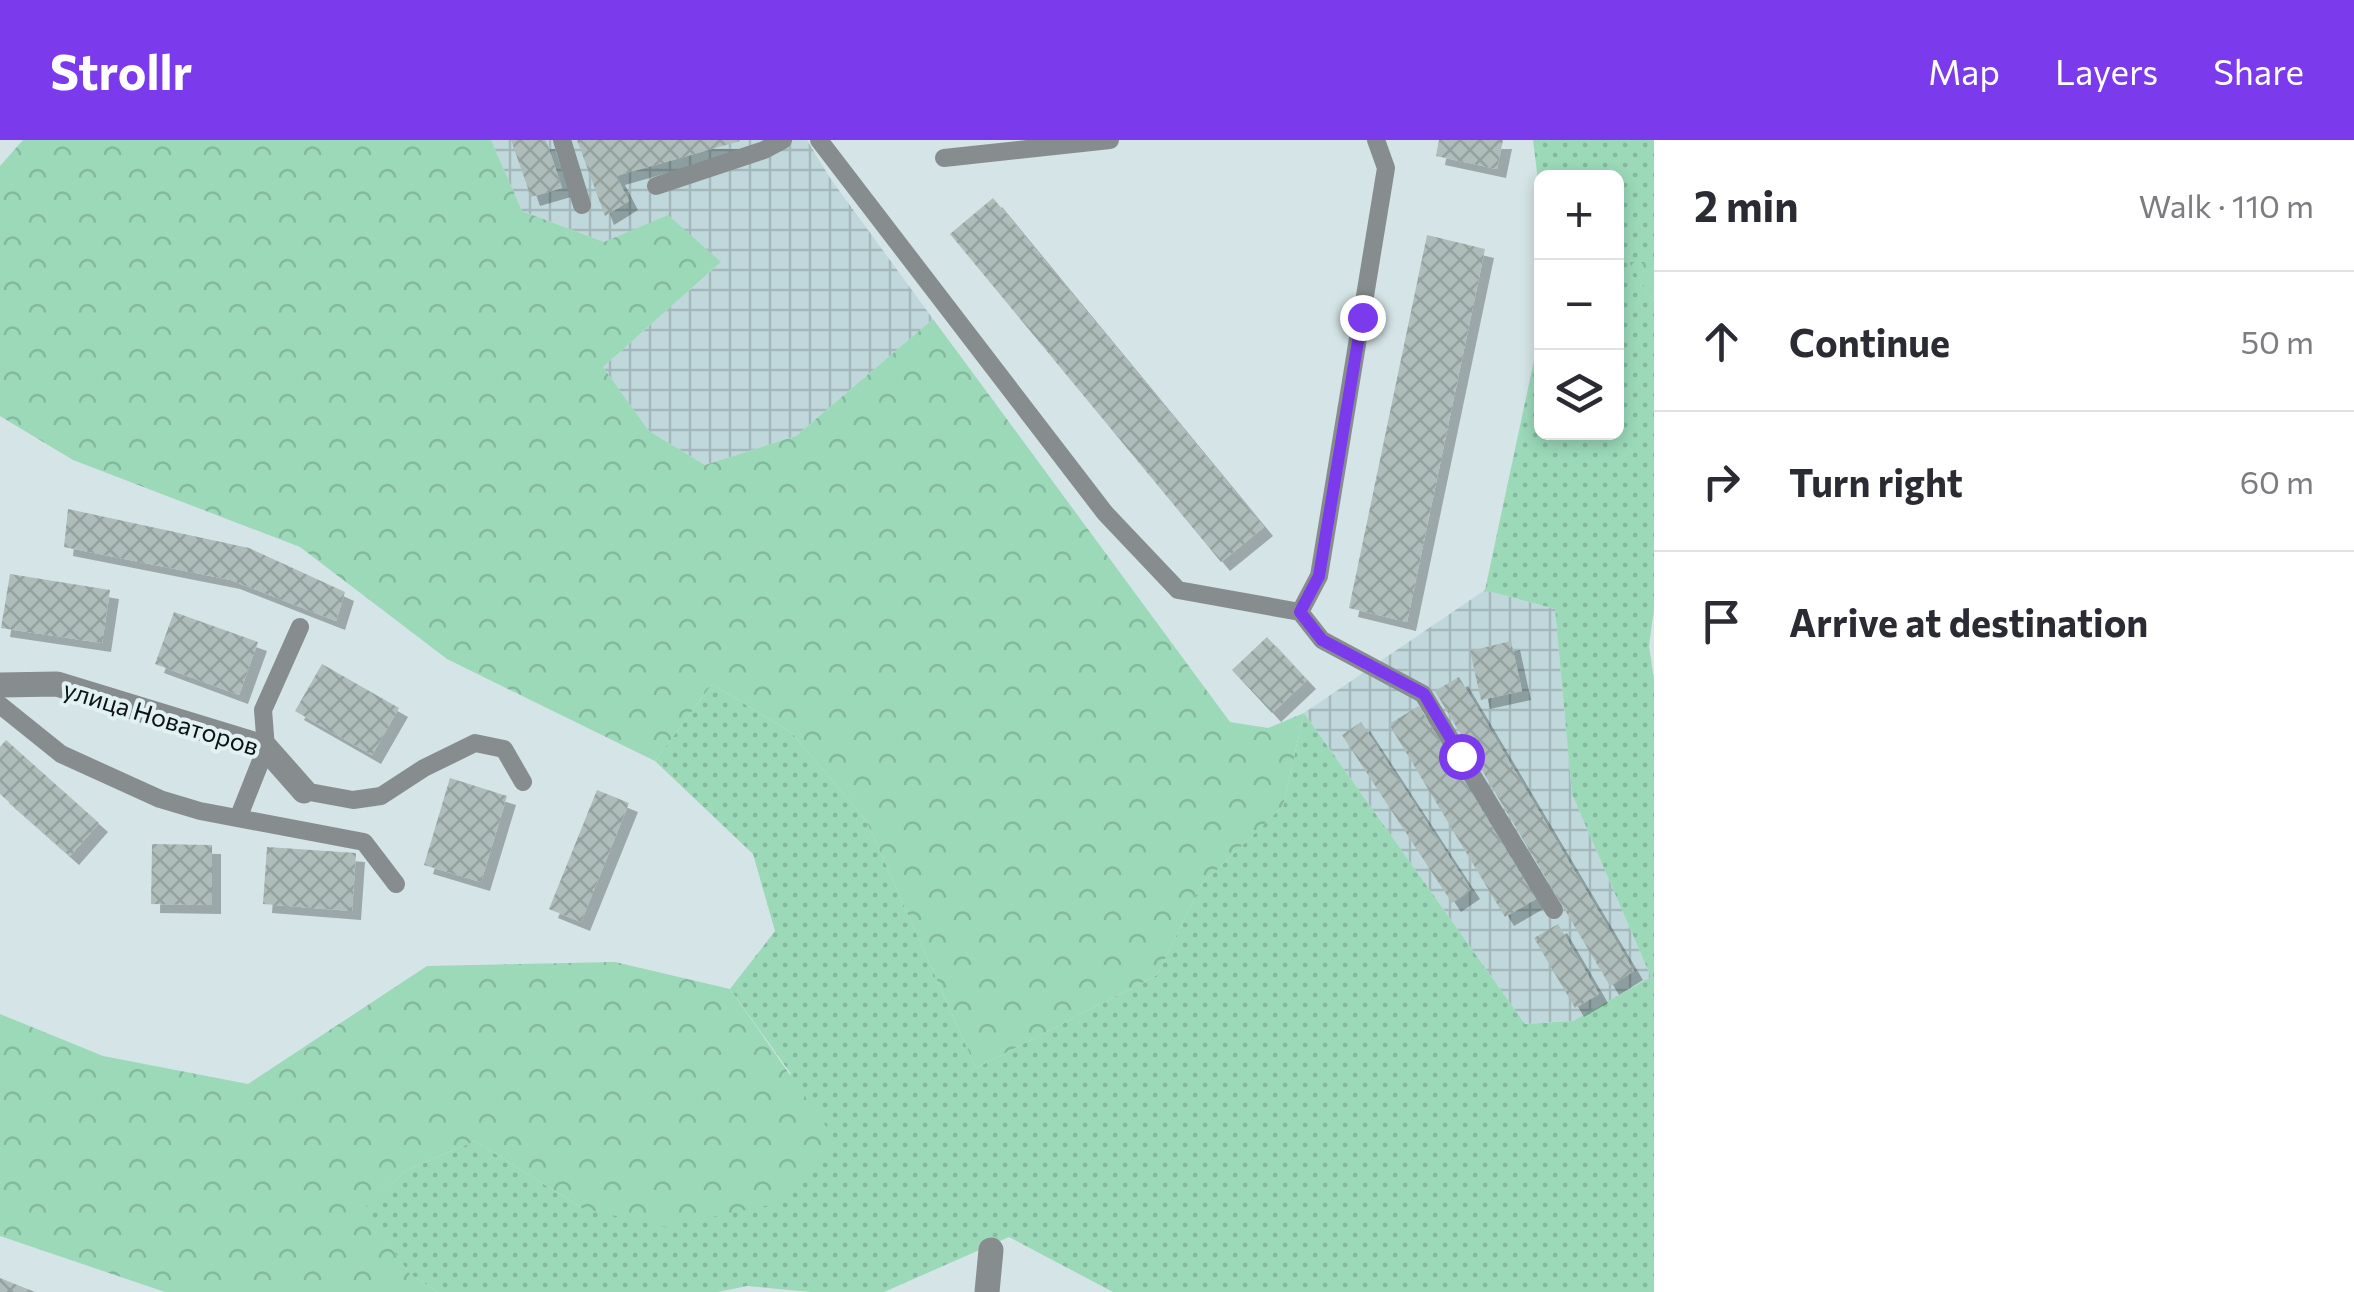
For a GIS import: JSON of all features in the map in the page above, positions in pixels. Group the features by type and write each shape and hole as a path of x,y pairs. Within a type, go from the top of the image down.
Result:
{"street":[{"name":"улица Новаторов","path":"0,685 57,684 266,748 304,790"},
{"path":"987,1292 991,1250"}],"lane":[{"path":"562,140 582,205"},
{"path":"656,186 784,140"},
{"path":"819,140 1105,513 1178,590 1300,612 1322,640 1424,694 1554,910"},
{"path":"944,158 1110,140"},
{"path":"1300,612 1319,576 1386,168 1376,140"},
{"path":"239,816 266,748 263,710 300,627"},
{"path":"0,705 60,754 160,799 200,812 239,816 364,842 396,884"},
{"path":"304,790 352,800 381,796 424,768 476,743 504,750 523,782"}],"shaded area":[{"path":"491,140 807,140 830,178 933,319 796,436 705,465 649,431 603,367 720,263 668,216 604,242 522,211"},
{"path":"1485,590 1555,609 1572,794 1651,977 1573,1021 1525,1024 1304,713"}],"green space":[{"path":"23,140 491,140 522,211 604,242 668,215 721,262 603,367 649,431 705,465 796,436 933,319 1230,722 1268,728 1304,713 1283,806 1201,885 1157,975 976,1068 867,822 792,733 712,684 655,761 447,659 300,547 73,460 0,416 0,166"},
{"path":"1533,140 1654,140 1654,262 1630,263 1654,302 1654,609 1649,646 1654,680 1654,1292 1113,1292 1009,1237 884,1292 811,1292 747,1286 718,1292 438,1292 410,1274 362,1209 407,1170 475,1141 582,1208 791,1074 730,989 775,931 753,854 655,761 712,684 792,733 867,822 976,1068 1157,975 1201,885 1283,806 1304,713 1525,1024 1573,1021 1651,977 1572,794 1555,609 1485,590 1534,360 1534,440 1624,440 1624,170 1537,170"},
{"path":"1629,262 1654,262 1654,302"},
{"path":"615,962 730,989 837,1142 784,1202 664,1227 582,1208 475,1141 407,1170 363,1209 410,1274 438,1292 165,1292 0,1236 0,1014 103,1056 248,1084 427,966"}],"building":[{"path":"511,140 546,140 562,188 531,197"},
{"path":"577,140 740,141 616,176 629,201 605,216"},
{"path":"1439,140 1503,140 1497,169 1436,156"},
{"path":"993,198 1264,527 1221,562 950,234"},
{"path":"1427,235 1485,249 1407,622 1349,608"},
{"path":"68,509 249,548 345,592 336,621 231,580 64,547"},
{"path":"10,574 110,590 102,643 1,628"},
{"path":"174,612 258,642 239,695 155,664"},
{"path":"1267,637 1307,680 1272,713 1232,670"},
{"path":"1511,641 1522,691 1481,700 1470,651"},
{"path":"322,664 399,708 372,755 295,711"},
{"path":"1459,677 1634,971 1610,986 1435,691"},
{"path":"1419,706 1536,899 1505,917 1389,724"},
{"path":"1361,722 1471,890 1452,903 1342,735"},
{"path":"6,740 99,823 70,856 0,794 0,747"},
{"path":"450,778 507,796 481,882 424,865"},
{"path":"597,790 629,803 581,922 549,909"},
{"path":"152,844 212,845 212,905 151,904"},
{"path":"267,847 356,853 352,911 263,904"},
{"path":"1558,924 1599,994 1575,1008 1534,938"},
{"path":"0,1278 35,1292 0,1292"}],"route":[{"path":"1362,317 1319,576 1300,612 1322,640 1424,694 1461,756"}]}
